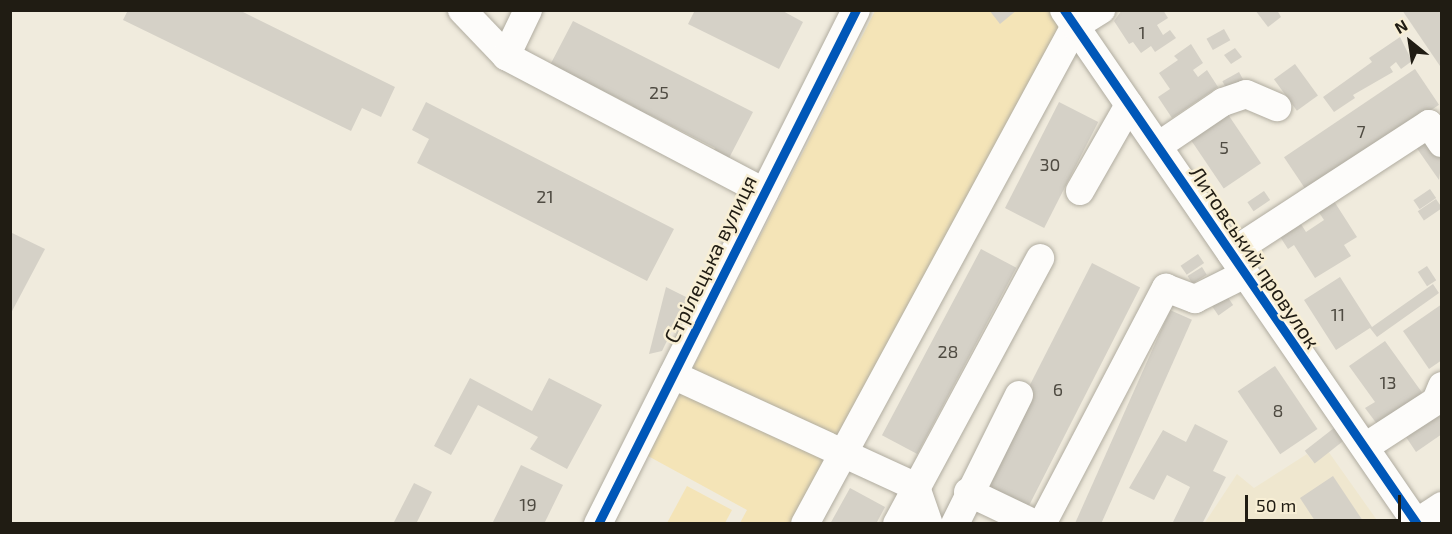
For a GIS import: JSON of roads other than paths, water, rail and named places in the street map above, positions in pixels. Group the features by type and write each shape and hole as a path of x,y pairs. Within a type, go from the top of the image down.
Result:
{"street":[{"path":"462,10 506,56 764,192"},
{"path":"506,56 528,10"},
{"name":"Стрілецька вулиця","path":"598,524 856,10"},
{"path":"805,524 1070,18 1101,10"},
{"name":"Литовський провулок","path":"1070,18 1417,523"},
{"path":"1158,146 1223,102 1246,94 1277,107"},
{"path":"1080,191 1129,105"},
{"path":"1042,524 1166,288 1195,299 1238,264 1428,124 1442,143"},
{"path":"897,524 1040,258"},
{"path":"673,375 842,456 916,487 929,524"},
{"path":"1365,447 1436,401 1442,386"},
{"path":"955,524 968,492 1019,395"},
{"path":"968,492 1035,524"},
{"path":"1417,523 1442,506"}]}
